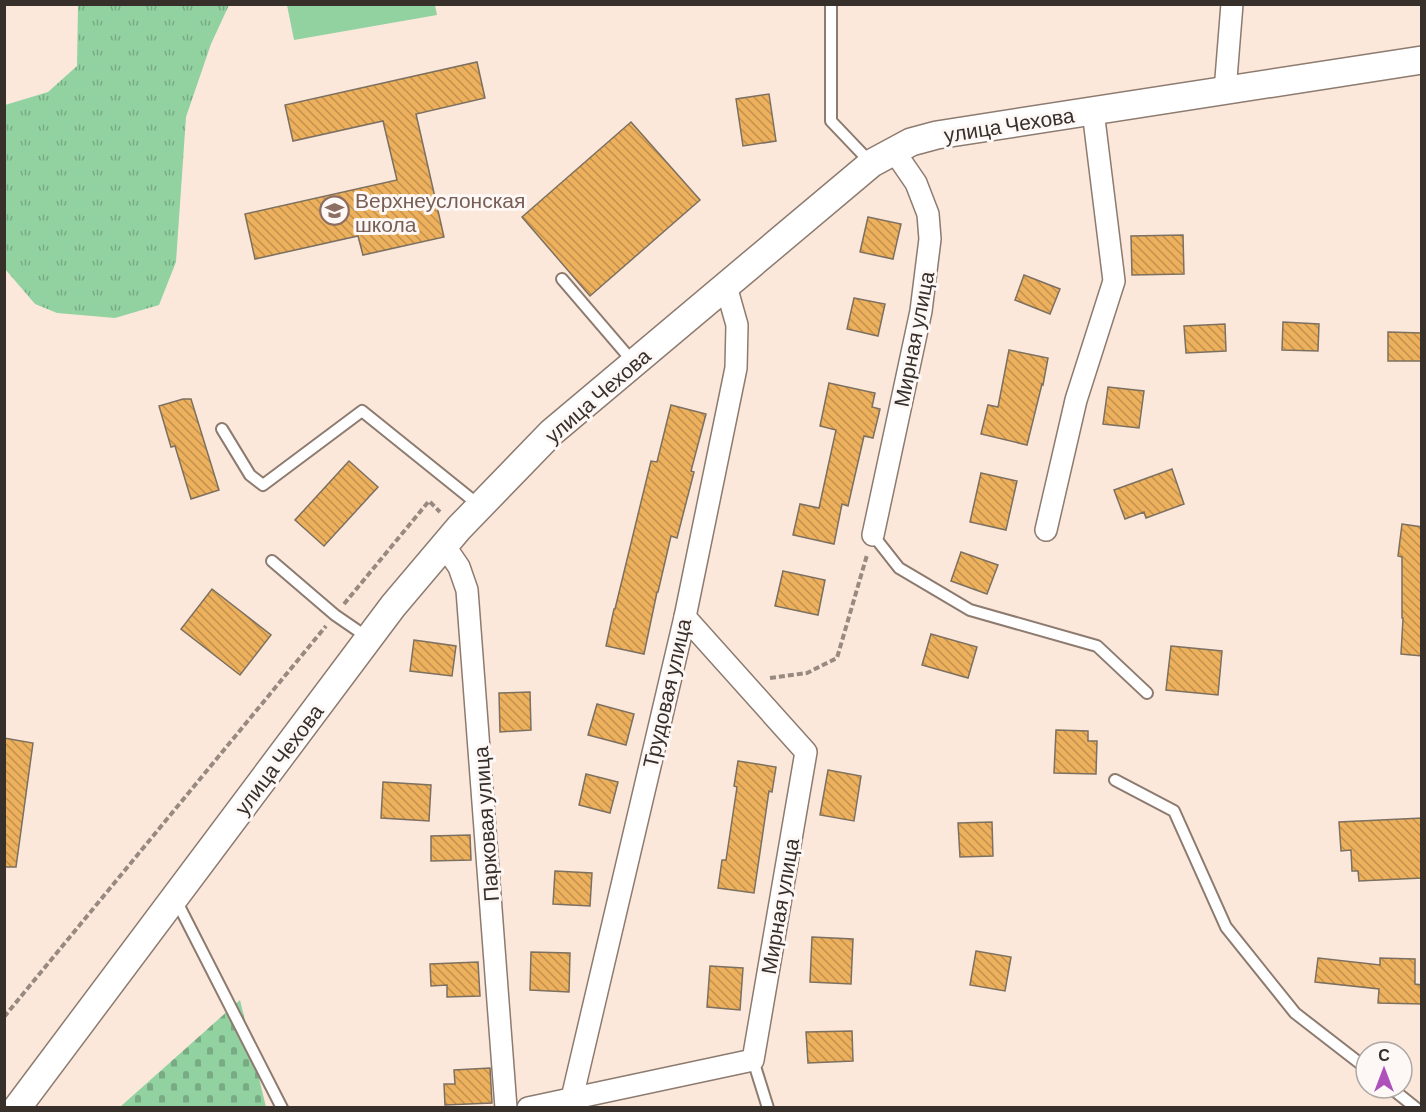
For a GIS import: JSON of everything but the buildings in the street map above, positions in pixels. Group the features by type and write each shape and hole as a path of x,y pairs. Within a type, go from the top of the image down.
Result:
{"street":[{"path":"1226,92 1232,4"},
{"name":"улица Чехова","path":"17,1107 393,606 480,506 552,432 883,157 911,142 937,135 1422,60"},
{"path":"1046,530 1076,400 1114,281 1092,111"},
{"name":"Мирная улица","path":"873,535 921,311 930,239 928,214 916,183 883,157"},
{"name":"Трудовая улица","path":"572,1098 684,617 736,368 737,326 726,286"},
{"name":"Парковая улица","path":"452,537 466,590 506,1107"},
{"path":"684,617 742,681"},
{"name":"Мирная улица","path":"742,681 806,752 753,1059"},
{"path":"528,1107 753,1059"}],"lane":[{"path":"830,7 831,121 883,157"},
{"path":"562,279 634,363"},
{"path":"222,429 250,475 263,485 362,411 480,506"},
{"path":"873,535 899,568 970,610 1097,646 1147,693"},
{"path":"272,561 335,615 369,638"},
{"path":"1115,780 1174,811 1226,927 1295,1013 1354,1059"},
{"path":"174,897 282,1107"},
{"path":"753,1059 768,1107"}],"path":[{"path":"4,1017 429,501 452,537"},
{"path":"742,681 807,673 837,658 873,535"}],"green space":[{"path":"78,5 229,5 211,44 186,117 176,262 159,305 115,318 57,313 35,304 5,269 5,105 48,92 77,66"},
{"path":"287,5 435,5 437,15 294,40"},
{"path":"240,1000 266,1107 120,1107"}],"place":[{"name":"Верхнеуслонская школа","path":"334,211"}]}
